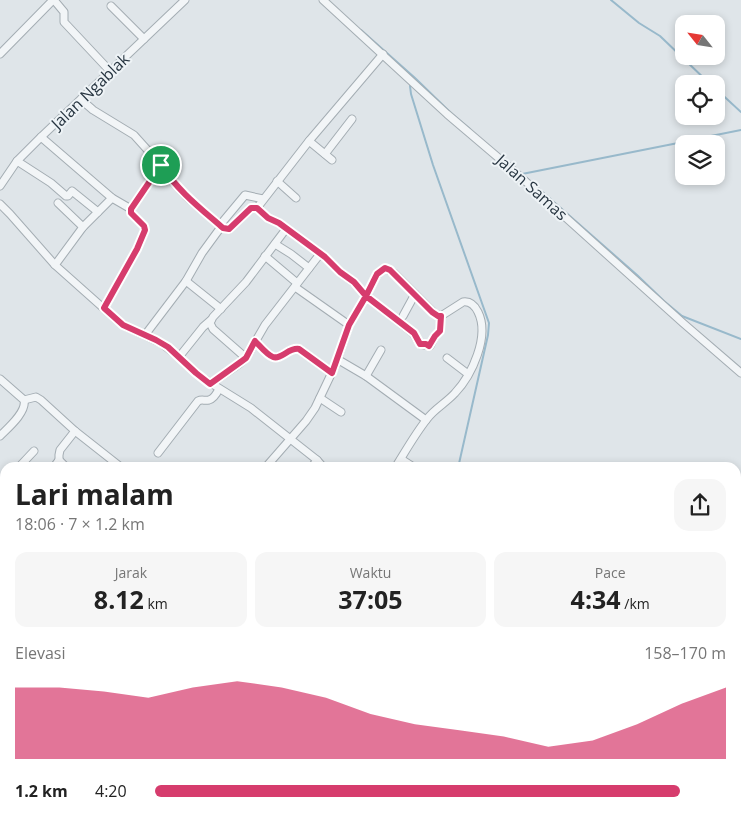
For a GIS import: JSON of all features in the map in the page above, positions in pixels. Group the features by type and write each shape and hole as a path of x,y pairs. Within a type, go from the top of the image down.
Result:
{"street":[{"path":"0,54 54,0 64,12 64,22 110,71"},
{"name":"Jalan Ngablak","path":"0,186 17,161 185,0"},
{"name":"Jalan Samas","path":"323,0 448,114 741,373"},
{"path":"111,6 144,39"},
{"path":"257,208 262,199 309,141 383,54"},
{"path":"82,98 93,110 134,135 181,191 221,226 229,229 251,208 257,208 268,218 279,223 320,254 354,282 366,296 414,333 422,345 426,344 429,346 440,331 441,316"},
{"path":"325,154 352,119"},
{"path":"41,138 112,198 131,209 131,213 144,226 145,230 137,249 104,308"},
{"path":"309,141 332,160"},
{"path":"17,161 51,183 66,196 72,192 98,212"},
{"path":"131,209 161,165"},
{"path":"277,181 296,198"},
{"path":"145,335 186,281 202,253 245,195 262,199"},
{"path":"55,265 83,227 112,198"},
{"path":"58,203 83,227"},
{"path":"0,204 55,265 123,325 161,343 210,384 251,408 318,460"},
{"path":"179,357 203,327 246,282 286,229"},
{"path":"275,244 309,268"},
{"path":"210,384 246,358 266,325 320,254"},
{"path":"265,256 282,269 296,285 349,325"},
{"path":"270,462 311,414 332,373 349,325 377,274 385,268 394,273 435,314 441,316"},
{"path":"186,281 221,309"},
{"path":"403,316 415,294"},
{"path":"399,462 426,420 456,393 468,374 480,348 482,334 481,318 471,303 463,302 441,316"},
{"path":"211,320 210,325 212,329 246,358"},
{"path":"255,341 275,358 294,349 299,349 332,373"},
{"path":"366,376 381,350"},
{"path":"447,358 468,374"},
{"path":"337,359 366,376 426,420"},
{"path":"0,379 24,400 26,405 21,414 0,436"},
{"path":"158,453 198,401 201,399 212,399 219,389"},
{"path":"24,400 30,398 40,400 114,462"},
{"path":"320,398 340,412"},
{"path":"59,460 58,454 60,450 75,431"},
{"path":"24,462 34,451"},
{"path":"401,458 407,462"}],"waterway":[{"path":"611,0 639,23 660,36 701,75"},
{"path":"361,30 470,129"},
{"path":"411,84 411,94 433,165 489,323 488,335 459,462"},
{"path":"725,97 741,112"},
{"path":"716,135 741,130"},
{"path":"522,174 675,144"},
{"path":"514,167 682,316 741,339"}],"route":[{"path":"161,165 131,209 131,213 144,226 145,230 137,249 104,308 123,325 168,347 210,384 246,358 255,341 275,358 294,349 299,349 332,373 349,325 366,296 414,333 420,344 429,346 439,333 441,316 432,312 390,270 385,268 377,274 366,296 354,282 340,272 325,257 279,223 268,218 257,208 251,208 229,229 223,228 186,196 171,180 161,165"}]}
